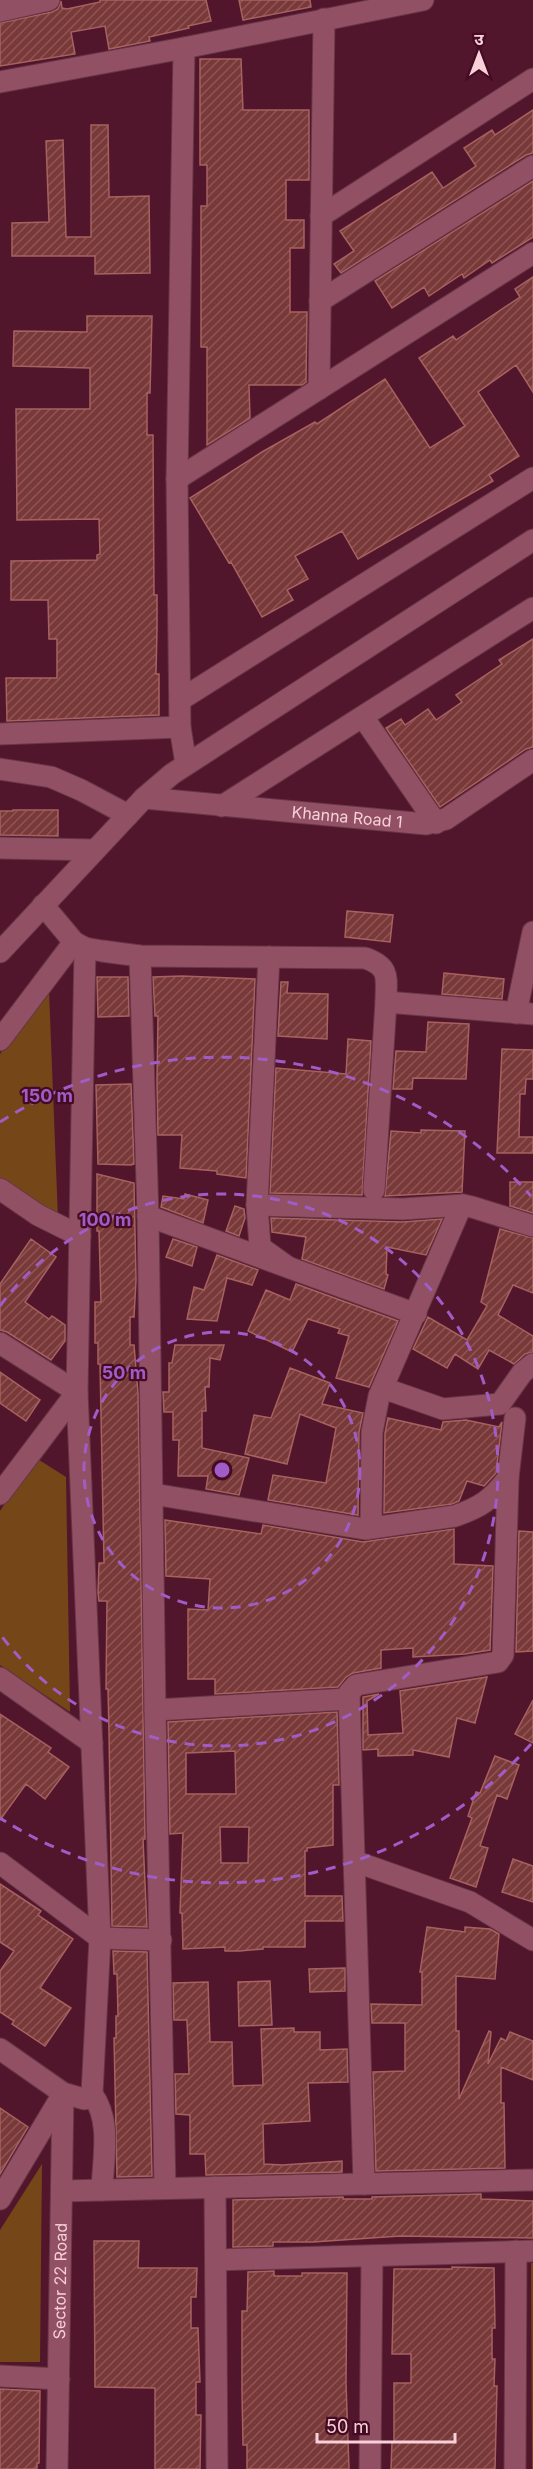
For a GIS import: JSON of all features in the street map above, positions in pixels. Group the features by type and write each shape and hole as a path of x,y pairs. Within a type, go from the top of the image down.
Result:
{"street":[{"path":"0,11 50,0"},
{"path":"0,82 423,0"},
{"path":"319,389 324,20"},
{"path":"184,48 177,479 180,727 186,764"},
{"path":"321,216 533,79"},
{"path":"320,301 533,166"},
{"path":"177,479 533,253"},
{"path":"180,700 533,478"},
{"path":"0,952 144,798 186,764 533,540"},
{"path":"222,806 533,608"},
{"path":"363,717 436,823"},
{"path":"0,734 180,727"},
{"name":"Khanna Road 1","path":"144,798 426,825 446,819 533,760"},
{"path":"0,769 51,777 128,815"},
{"path":"0,848 95,850"},
{"path":"43,905 80,945 141,956 365,958 377,962 387,974 374,1190"},
{"path":"386,1002 524,1014 533,932"},
{"path":"0,1040 80,945"},
{"path":"80,945 80,1236 77,1392 100,1938 93,2094 102,2110 105,2124 102,2190"},
{"path":"141,956 148,1216 154,1710 165,2188"},
{"path":"269,957 257,1205 260,1247 288,1267"},
{"path":"0,1189 38,1215 80,1236"},
{"path":"257,1205 403,1209 463,1205 533,1226"},
{"path":"371,1527 372,1432 376,1406 463,1205"},
{"path":"148,1216 416,1314"},
{"path":"0,1343 77,1392"},
{"path":"383,1388 443,1409 500,1404 522,1373 533,1364"},
{"path":"0,1494 77,1392"},
{"path":"364,2184 348,1699 351,1688 356,1685 498,1662 503,1655 508,1478 515,1418"},
{"path":"153,1494 358,1529 455,1516 480,1506 493,1497 508,1478"},
{"path":"0,1678 92,1743"},
{"path":"154,1710 348,1699"},
{"path":"354,1861 470,1902 533,1940"},
{"path":"0,1863 100,1938 161,1940"},
{"path":"0,2049 63,2093 84,2098 93,2094"},
{"path":"0,2199 63,2093"},
{"name":"Sector 22 Road","path":"57,2469 63,2093"},
{"path":"62,2191 533,2180"},
{"path":"216,2187 217,2469"},
{"path":"216,2260 524,2251 515,2469"},
{"path":"370,2469 372,2256"},
{"path":"0,2376 59,2379"}],"shaded area":[{"path":"49,991 58,1219 0,1180 0,1054"},
{"path":"36,1458 66,1477 70,1712 0,1665 0,1511"},
{"path":"42,2164 40,2362 0,2362 0,2230"},
{"path":"531,2263 533,2263 533,2469 532,2469"}],"building":[{"path":"100,0 206,0 211,21 149,37 150,41 109,49 105,26 71,32 75,54 0,66 0,23 52,12 58,9 61,1 62,8 67,9 100,2"},
{"path":"239,0 310,0 311,7 243,20"},
{"path":"200,59 241,59 243,110 309,110 309,180 286,180 286,220 304,220 304,248 290,248 290,312 307,312 306,382 302,385 249,385 250,418 207,445 207,347 201,347 201,206 207,206 207,165 200,165"},
{"path":"533,110 533,153 526,155 341,273 334,264 354,251 340,231 432,172 443,188 476,166 464,148 492,130 495,135"},
{"path":"91,125 108,125 109,197 149,196 150,273 95,274 95,256 12,256 12,223 49,222 46,141 63,140 66,237 91,237"},
{"path":"533,181 533,237 492,263 490,260 464,278 462,274 429,296 424,287 392,308 375,281"},
{"path":"533,277 533,392 516,365 478,392 519,456 489,475 493,481 358,559 342,531 295,556 308,579 287,590 293,600 262,617 231,562 229,563 190,498 262,452 315,422 317,424 385,379 430,448 465,426 419,358 453,336 456,340 520,297 515,289"},
{"path":"87,316 152,316 147,435 153,435 154,595 157,595 156,674 159,674 159,715 7,721 6,678 57,678 57,639 49,639 48,600 11,600 11,561 97,560 97,555 100,554 99,519 17,520 16,409 90,409 90,368 13,366 14,331 87,332"},
{"path":"533,639 533,747 526,749 440,807 386,728 401,719 405,725 428,709 436,720 462,702 456,695 502,664 499,660"},
{"path":"58,810 58,836 0,835 0,811"},
{"path":"347,911 393,915 390,942 345,937"},
{"path":"444,973 504,979 502,999 442,994"},
{"path":"97,977 128,977 129,1016 98,1017"},
{"path":"153,977 255,979 246,1178 217,1174 217,1171 180,1168 182,1135 158,1135 158,1016 155,1016"},
{"path":"281,982 288,982 287,993 328,994 327,1039 278,1036"},
{"path":"428,1022 469,1024 466,1079 413,1078 412,1089 393,1089 396,1051 426,1052"},
{"path":"348,1039 371,1041 362,1195 270,1193 276,1068 346,1074"},
{"path":"502,1049 533,1050 533,1079 526,1079 525,1094 520,1094 519,1137 533,1137 533,1153 497,1153"},
{"path":"131,1084 134,1164 98,1164 96,1085"},
{"path":"421,1130 465,1131 462,1192 385,1196 391,1131 421,1133"},
{"path":"97,1174 134,1183 136,1280 134,1317 130,1317 130,1345 134,1345 138,1393 145,1839 143,1839 147,1927 112,1926 108,1689 106,1689 107,1601 99,1601 98,1593 99,1563 104,1563 100,1364 98,1364 98,1343 95,1343 95,1302 101,1302"},
{"path":"510,1182 533,1182 533,1213 510,1206"},
{"path":"185,1194 208,1200 203,1223 161,1207 163,1196 184,1199"},
{"path":"235,1206 244,1209 245,1218 239,1236 226,1231"},
{"path":"271,1218 403,1222 442,1219 426,1255 387,1247 386,1274 388,1275 384,1289 302,1259 306,1237 272,1232"},
{"path":"500,1229 533,1238 533,1293 513,1285 498,1315 533,1336 533,1352 525,1354 514,1364 489,1350 478,1369 455,1354 447,1368 413,1349 428,1317 467,1340 487,1306 481,1302"},
{"path":"31,1239 56,1257 25,1302 49,1319 52,1316 65,1325 65,1341 51,1360 7,1332 0,1330 0,1284"},
{"path":"173,1239 197,1247 192,1266 166,1257"},
{"path":"217,1255 258,1270 252,1285 227,1278 217,1321 187,1319 194,1287 204,1290"},
{"path":"296,1284 398,1321 369,1387 336,1378 349,1336 338,1333 340,1329 308,1319 292,1352 248,1331 266,1290 290,1300"},
{"path":"175,1345 224,1345 220,1360 210,1358 209,1387 205,1387 206,1411 202,1411 202,1448 249,1458 239,1495 206,1489 208,1476 178,1476 179,1440 173,1440 173,1412 164,1412 163,1392 169,1392 169,1363 172,1363"},
{"path":"290,1368 330,1383 322,1404 363,1413 359,1432 358,1515 268,1500 273,1475 326,1483 336,1428 300,1414 287,1464 245,1454 254,1415 271,1418"},
{"path":"0,1372 40,1400 26,1421 0,1403"},
{"path":"388,1418 441,1430 443,1422 466,1420 499,1427 502,1422 496,1473 484,1486 467,1481 459,1501 452,1504 384,1513 385,1433"},
{"path":"165,1520 261,1534 263,1525 363,1542 454,1529 454,1564 493,1566 490,1650 413,1657 413,1648 381,1650 381,1668 353,1673 346,1677 338,1687 215,1694 215,1679 188,1679 188,1609 208,1610 210,1579 166,1576"},
{"path":"519,1531 533,1532 533,1651 516,1652"},
{"path":"487,1677 475,1723 457,1718 449,1757 413,1750 413,1755 378,1756 378,1749 363,1750 363,1697 379,1694 367,1701 368,1735 403,1733 400,1691"},
{"path":"533,1700 533,1743 515,1734"},
{"path":"337,1712 339,1785 333,1785 333,1845 307,1848 305,1851 305,1896 342,1896 343,1921 305,1921 305,1947 263,1947 263,1949 240,1951 225,1951 225,1947 183,1949 182,1913 180,1913 183,1833 170,1834 168,1722","holes":["235,1751 236,1794 186,1794 186,1753","220,1827 249,1827 248,1863 221,1863"]},
{"path":"0,1714 51,1748 48,1752 69,1767 45,1799 26,1784 0,1820"},
{"path":"495,1756 519,1765 507,1799 497,1795 480,1846 488,1848 476,1887 450,1878 472,1818 468,1816 476,1792 480,1793"},
{"path":"513,1859 533,1866 533,1902 502,1892"},
{"path":"0,1884 41,1911 38,1915 73,1939 40,1988 71,2008 45,2046 12,2024 14,2021 0,2012 0,1971 14,1951 0,1942"},
{"path":"427,1927 465,1932 465,1927 490,1929 499,1934 495,1979 456,1976 456,2031 459,2031 459,2099 489,2031 491,2032 488,2064 501,2038 506,2041 510,2032 533,2041 533,2080 501,2067 505,2168 376,2171 373,2072 405,2071 405,2023 372,2023 371,2004 422,2005 422,1972 420,1972"},
{"path":"113,1951 147,1952 152,2176 117,2177 114,2038 116,2038 116,2016 118,2016 117,1974 114,1974"},
{"path":"345,1968 345,1991 310,1992 309,1969"},
{"path":"270,1981 272,2025 239,2026 238,1982"},
{"path":"208,1982 210,2042 232,2042 233,2086 263,2085 261,2029 294,2028 294,2032 320,2032 320,2050 347,2049 348,2082 308,2083 310,2121 263,2124 264,2164 342,2161 342,2172 206,2175 205,2154 190,2154 190,2115 176,2114 175,2074 189,2074 187,2020 174,2020 173,1983"},
{"path":"0,2108 28,2127 0,2174"},
{"path":"481,2194 481,2199 533,2201 533,2238 400,2236 313,2242 273,2242 273,2246 233,2247 233,2200 343,2197 343,2199 372,2199 372,2197"},
{"path":"94,2241 139,2241 138,2268 197,2268 196,2297 191,2297 191,2328 198,2328 200,2382 196,2382 196,2415 201,2415 200,2469 155,2469 155,2388 95,2387"},
{"path":"452,2267 494,2268 495,2328 492,2328 492,2359 495,2359 494,2386 497,2386 495,2469 391,2469 392,2442 394,2442 394,2383 411,2383 411,2354 392,2354 394,2269 452,2269"},
{"path":"274,2271 274,2276 302,2276 302,2273 347,2273 346,2383 349,2469 247,2469 247,2445 243,2445 242,2311 247,2311 248,2272"},
{"path":"0,2389 40,2391 37,2469 0,2469"}]}
